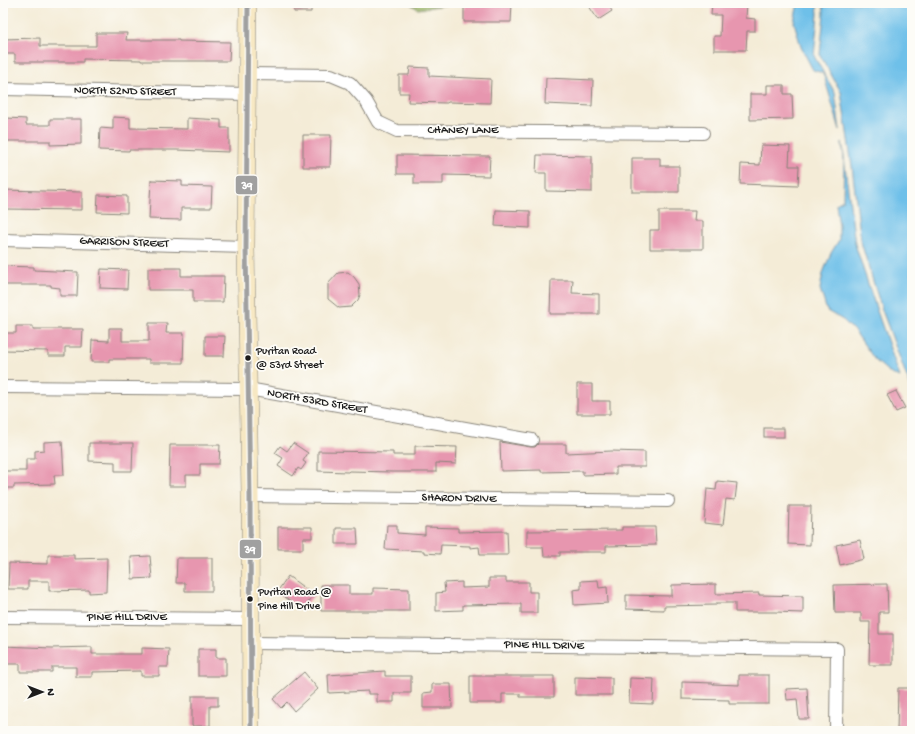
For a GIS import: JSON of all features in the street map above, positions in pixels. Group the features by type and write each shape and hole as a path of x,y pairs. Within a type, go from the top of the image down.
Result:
{"street":[{"path":"248,3 246,247 250,496 251,731"},
{"name":"CHANEY LANE","path":"247,74 331,75 350,83 366,101 378,122 397,131 703,133"},
{"name":"NORTH 52ND STREET","path":"3,89 247,94"},
{"name":"GARRISON STREET","path":"3,240 246,247"},
{"name":"NORTH 53RD STREET","path":"3,387 248,389 532,440"},
{"name":"SHARON DRIVE","path":"250,496 668,502"},
{"name":"PINE HILL DRIVE","path":"3,618 250,619"},
{"name":"PINE HILL DRIVE","path":"250,643 837,649 836,731"}],"green space":[{"path":"409,3 460,3 418,9"}],"water":[{"path":"798,3 817,3 818,14 814,56 835,93 840,130 823,73 813,70 801,47 794,22"},
{"path":"823,3 912,3 912,391 882,310 861,242 841,92 820,55 824,14"},
{"path":"844,158 855,244 900,377 891,374 875,360 856,333 843,320 827,311 820,289 823,273 831,253 839,240 836,204 843,200"}],"building":[{"path":"293,3 311,3 311,12 294,12"},
{"path":"512,3 511,22 464,22 464,4"},
{"path":"587,3 607,3 612,11 598,20"},
{"path":"712,3 747,3 746,18 755,19 755,31 747,31 746,50 714,50 714,36 720,36 721,15 711,15"},
{"path":"96,33 127,33 126,40 230,42 229,61 141,61 83,59 83,62 15,62 15,54 3,54 3,39 40,38 40,46 96,46"},
{"path":"410,67 429,68 429,76 491,79 490,103 408,102 409,93 399,93 399,75 409,75"},
{"path":"546,78 593,80 592,106 545,104"},
{"path":"767,85 784,85 784,94 792,94 793,119 750,120 750,94 767,94"},
{"path":"113,117 130,118 130,128 187,129 187,118 221,120 221,128 229,128 229,152 99,150 100,128 113,129"},
{"path":"6,118 26,119 26,125 50,125 50,119 81,119 81,144 50,145 50,141 6,141"},
{"path":"303,135 331,135 330,167 303,167"},
{"path":"761,145 790,146 789,166 799,166 798,186 740,184 741,164 760,165"},
{"path":"397,155 490,156 489,176 443,175 443,184 414,184 414,174 397,174"},
{"path":"537,155 592,156 592,192 546,191 546,173 536,173"},
{"path":"632,158 660,158 660,166 679,166 679,192 632,192"},
{"path":"151,180 182,181 182,186 212,187 211,208 181,208 181,220 149,219"},
{"path":"3,190 82,192 82,210 3,209"},
{"path":"98,195 127,196 127,213 97,212"},
{"path":"496,210 530,211 530,228 495,226"},
{"path":"659,211 695,211 694,221 703,221 703,249 650,249 650,230 659,230"},
{"path":"3,266 34,267 34,270 78,272 77,296 60,296 60,288 51,287 51,285 3,285"},
{"path":"148,268 181,268 181,276 224,276 223,302 193,302 193,290 148,290"},
{"path":"101,269 128,270 127,289 100,288"},
{"path":"348,272 359,284 360,295 358,300 351,307 339,308 328,299 328,284 338,273"},
{"path":"551,280 573,280 572,293 599,294 599,314 550,314"},
{"path":"149,323 167,323 166,333 184,333 183,363 149,363 149,359 109,359 109,362 91,362 92,340 109,341 109,328 122,328 122,341 149,341"},
{"path":"16,326 33,326 33,329 83,329 82,347 65,347 65,356 48,356 48,351 3,350 3,333 16,333"},
{"path":"205,336 225,336 224,356 205,356"},
{"path":"577,384 592,384 592,401 610,401 610,414 577,414"},
{"path":"896,391 905,408 896,412 887,395"},
{"path":"764,428 784,428 784,437 764,437"},
{"path":"62,441 64,475 54,475 55,484 14,485 14,488 3,488 3,471 26,471 26,459 35,459 35,451 44,450 44,442"},
{"path":"500,442 531,447 535,447 538,444 566,444 566,453 612,451 645,452 645,467 616,467 616,474 583,475 583,471 501,471"},
{"path":"89,443 133,443 132,471 115,471 115,462 89,461"},
{"path":"293,443 308,453 303,461 306,463 301,470 298,468 293,476 278,466 283,458 275,453 280,446 287,451"},
{"path":"170,445 220,445 219,464 200,464 200,475 186,475 186,486 169,486"},
{"path":"415,446 457,447 456,464 436,463 436,472 318,471 318,451 393,452 393,455 415,455"},
{"path":"717,481 737,483 735,500 726,499 723,525 704,523 707,489 716,490"},
{"path":"789,506 811,506 810,545 788,544"},
{"path":"387,525 397,525 397,533 425,535 425,527 458,528 458,532 507,531 508,555 480,555 479,547 470,548 470,546 441,545 440,554 424,553 424,551 385,549"},
{"path":"278,527 312,527 312,538 303,538 303,549 278,549"},
{"path":"622,527 655,527 656,545 606,546 606,552 560,552 560,556 544,556 543,547 527,547 527,531 622,530"},
{"path":"336,528 357,528 358,544 336,544"},
{"path":"860,540 864,559 840,565 836,545"},
{"path":"48,555 74,555 74,559 107,558 106,592 89,593 89,590 49,591 49,581 28,581 28,589 8,589 9,563 48,564"},
{"path":"150,556 152,578 132,579 131,557"},
{"path":"177,558 212,558 212,591 185,591 185,583 176,583"},
{"path":"288,576 314,595 302,610 277,592"},
{"path":"489,578 506,578 506,582 529,582 529,592 537,592 537,613 521,613 521,604 463,605 463,610 436,611 436,593 445,592 444,583 462,582 462,588 489,587"},
{"path":"598,580 599,588 607,587 608,603 574,605 573,590 581,589 581,581"},
{"path":"716,584 716,594 759,593 759,595 803,596 803,613 735,612 735,603 664,606 664,610 626,609 626,595 672,596 672,585"},
{"path":"887,584 888,612 879,612 879,634 893,634 893,665 869,665 870,622 861,622 861,613 835,613 834,585"},
{"path":"321,585 349,585 349,594 373,594 373,588 409,589 409,611 321,611"},
{"path":"3,646 52,648 92,647 92,654 142,654 142,648 169,649 168,667 159,667 159,676 141,676 141,671 92,672 92,677 76,677 76,667 52,667 52,672 20,672 20,664 3,664"},
{"path":"198,649 216,649 216,658 226,658 226,676 198,676"},
{"path":"385,671 385,676 411,676 411,693 394,693 394,702 377,702 377,694 368,694 368,691 329,693 328,675"},
{"path":"304,672 318,689 294,711 287,702 281,708 273,699"},
{"path":"739,675 769,675 769,704 729,704 729,700 682,699 682,682 739,685"},
{"path":"470,676 554,676 554,697 520,697 520,694 502,694 502,703 470,703"},
{"path":"575,677 612,678 612,695 575,695"},
{"path":"630,678 654,679 653,704 629,703"},
{"path":"432,684 451,684 452,708 423,708 423,693 432,692"},
{"path":"807,688 809,719 799,719 797,699 787,700 786,689"},
{"path":"898,688 912,688 912,731 897,731"},
{"path":"192,696 218,696 218,706 210,706 210,726 192,726"}],"transit line":[{"name":"39","path":"248,3 246,247 250,496 251,731"}],"place":[{"name":"Puritan Road @ 53rd Street","path":"248,358"},
{"name":"Puritan Road @ Pine Hill Drive","path":"250,599"}]}
